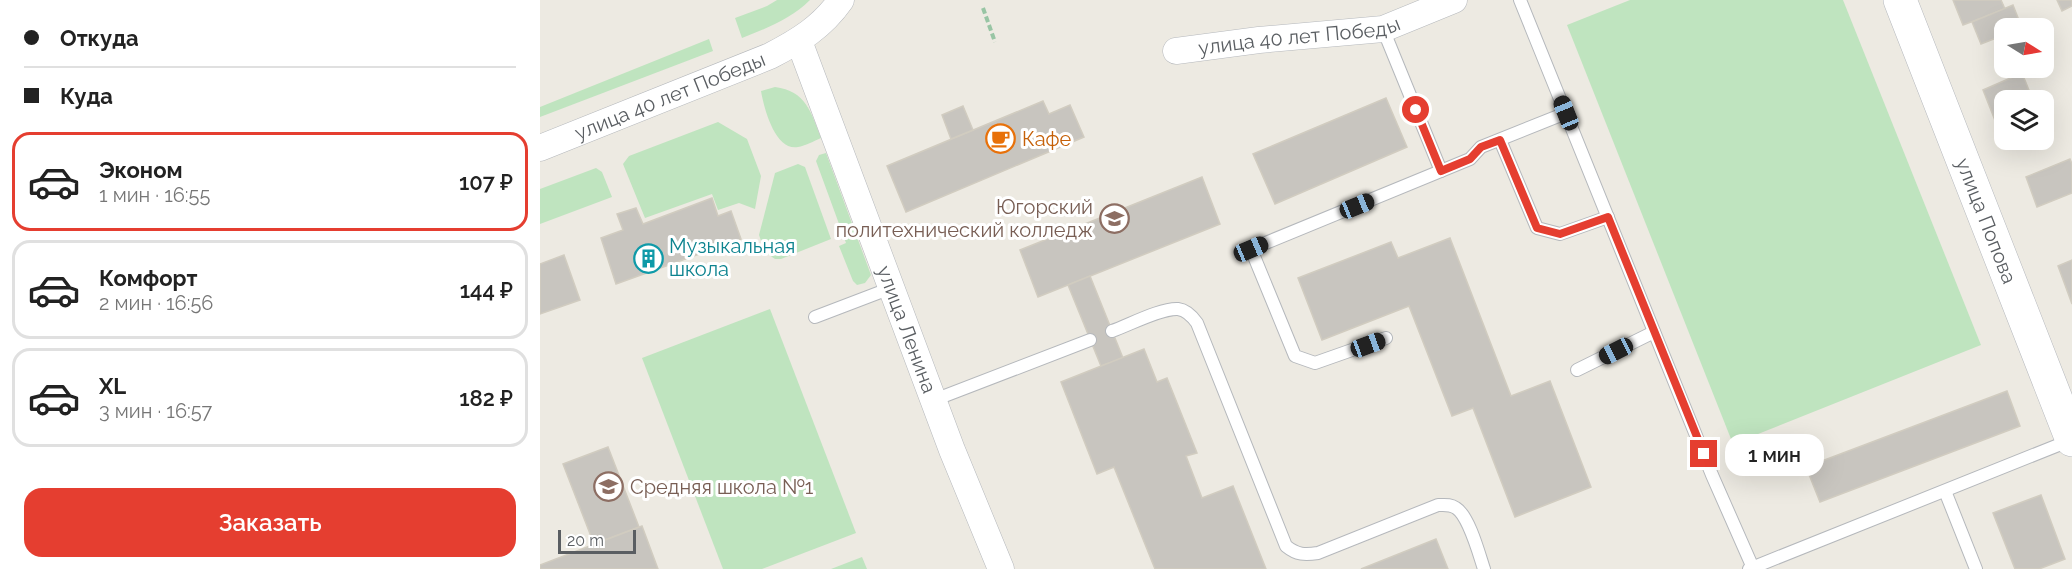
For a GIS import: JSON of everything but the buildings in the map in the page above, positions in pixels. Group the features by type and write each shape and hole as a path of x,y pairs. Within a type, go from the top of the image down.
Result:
{"street":[{"path":"799,41 818,27 841,0"},
{"name":"улица 40 лет Победы","path":"1176,51 1259,40 1383,29 1455,0"},
{"name":"улица Попова","path":"1900,0 2072,440"},
{"name":"улица 40 лет Победы","path":"540,148 739,70 799,41"},
{"name":"улица Ленина","path":"799,41 891,288 1001,569"}],"lane":[{"path":"1520,0 1751,568 2072,440"},
{"path":"1383,29 1441,171"},
{"path":"1386,338 1315,363 1295,356 1251,249 1470,159 1481,147 1566,113"},
{"path":"1500,140 1537,228 1560,234 1608,217"},
{"path":"815,317 891,288"},
{"path":"1112,332 1167,310 1179,309 1190,314 1197,323 1286,546 1294,553 1305,555 1318,553 1438,505 1449,505 1459,510 1465,519 1484,569"},
{"path":"1577,370 1654,332"},
{"path":"934,400 1090,340"},
{"path":"1945,491 1976,569"}],"path":[{"path":"983,8 995,42"}],"green space":[{"path":"777,0 810,0 787,18 742,38 735,18"},
{"path":"1630,0 1843,0 1981,345 1733,444 1567,25"},
{"path":"709,39 713,51 540,117 540,107"},
{"path":"775,87 785,89 801,98 810,111 821,138 798,147 790,146 777,136 761,91"},
{"path":"718,122 747,139 761,176 755,209 739,203 718,210 712,194 645,218 623,164 629,156"},
{"path":"826,153 871,275 865,283 857,285 853,281 839,246 846,243 816,161 819,155"},
{"path":"798,164 805,167 831,239 781,259 775,259 765,252 759,235 775,173"},
{"path":"596,168 602,172 612,197 540,224 540,189"},
{"path":"770,309 856,533 762,569 723,569 642,358"},
{"path":"862,557 867,569 831,569"}],"place":[{"name":"Кафе","path":"1001,139"},
{"name":"Югорский политехнический колледж","path":"1114,218"},
{"name":"Музыкальная школа","path":"648,258"},
{"name":"Средняя школа №1","path":"609,487"}],"route":[{"path":"1416,110 1441,171 1470,159 1481,147 1500,140 1537,228 1560,234 1608,217 1704,454"}]}
